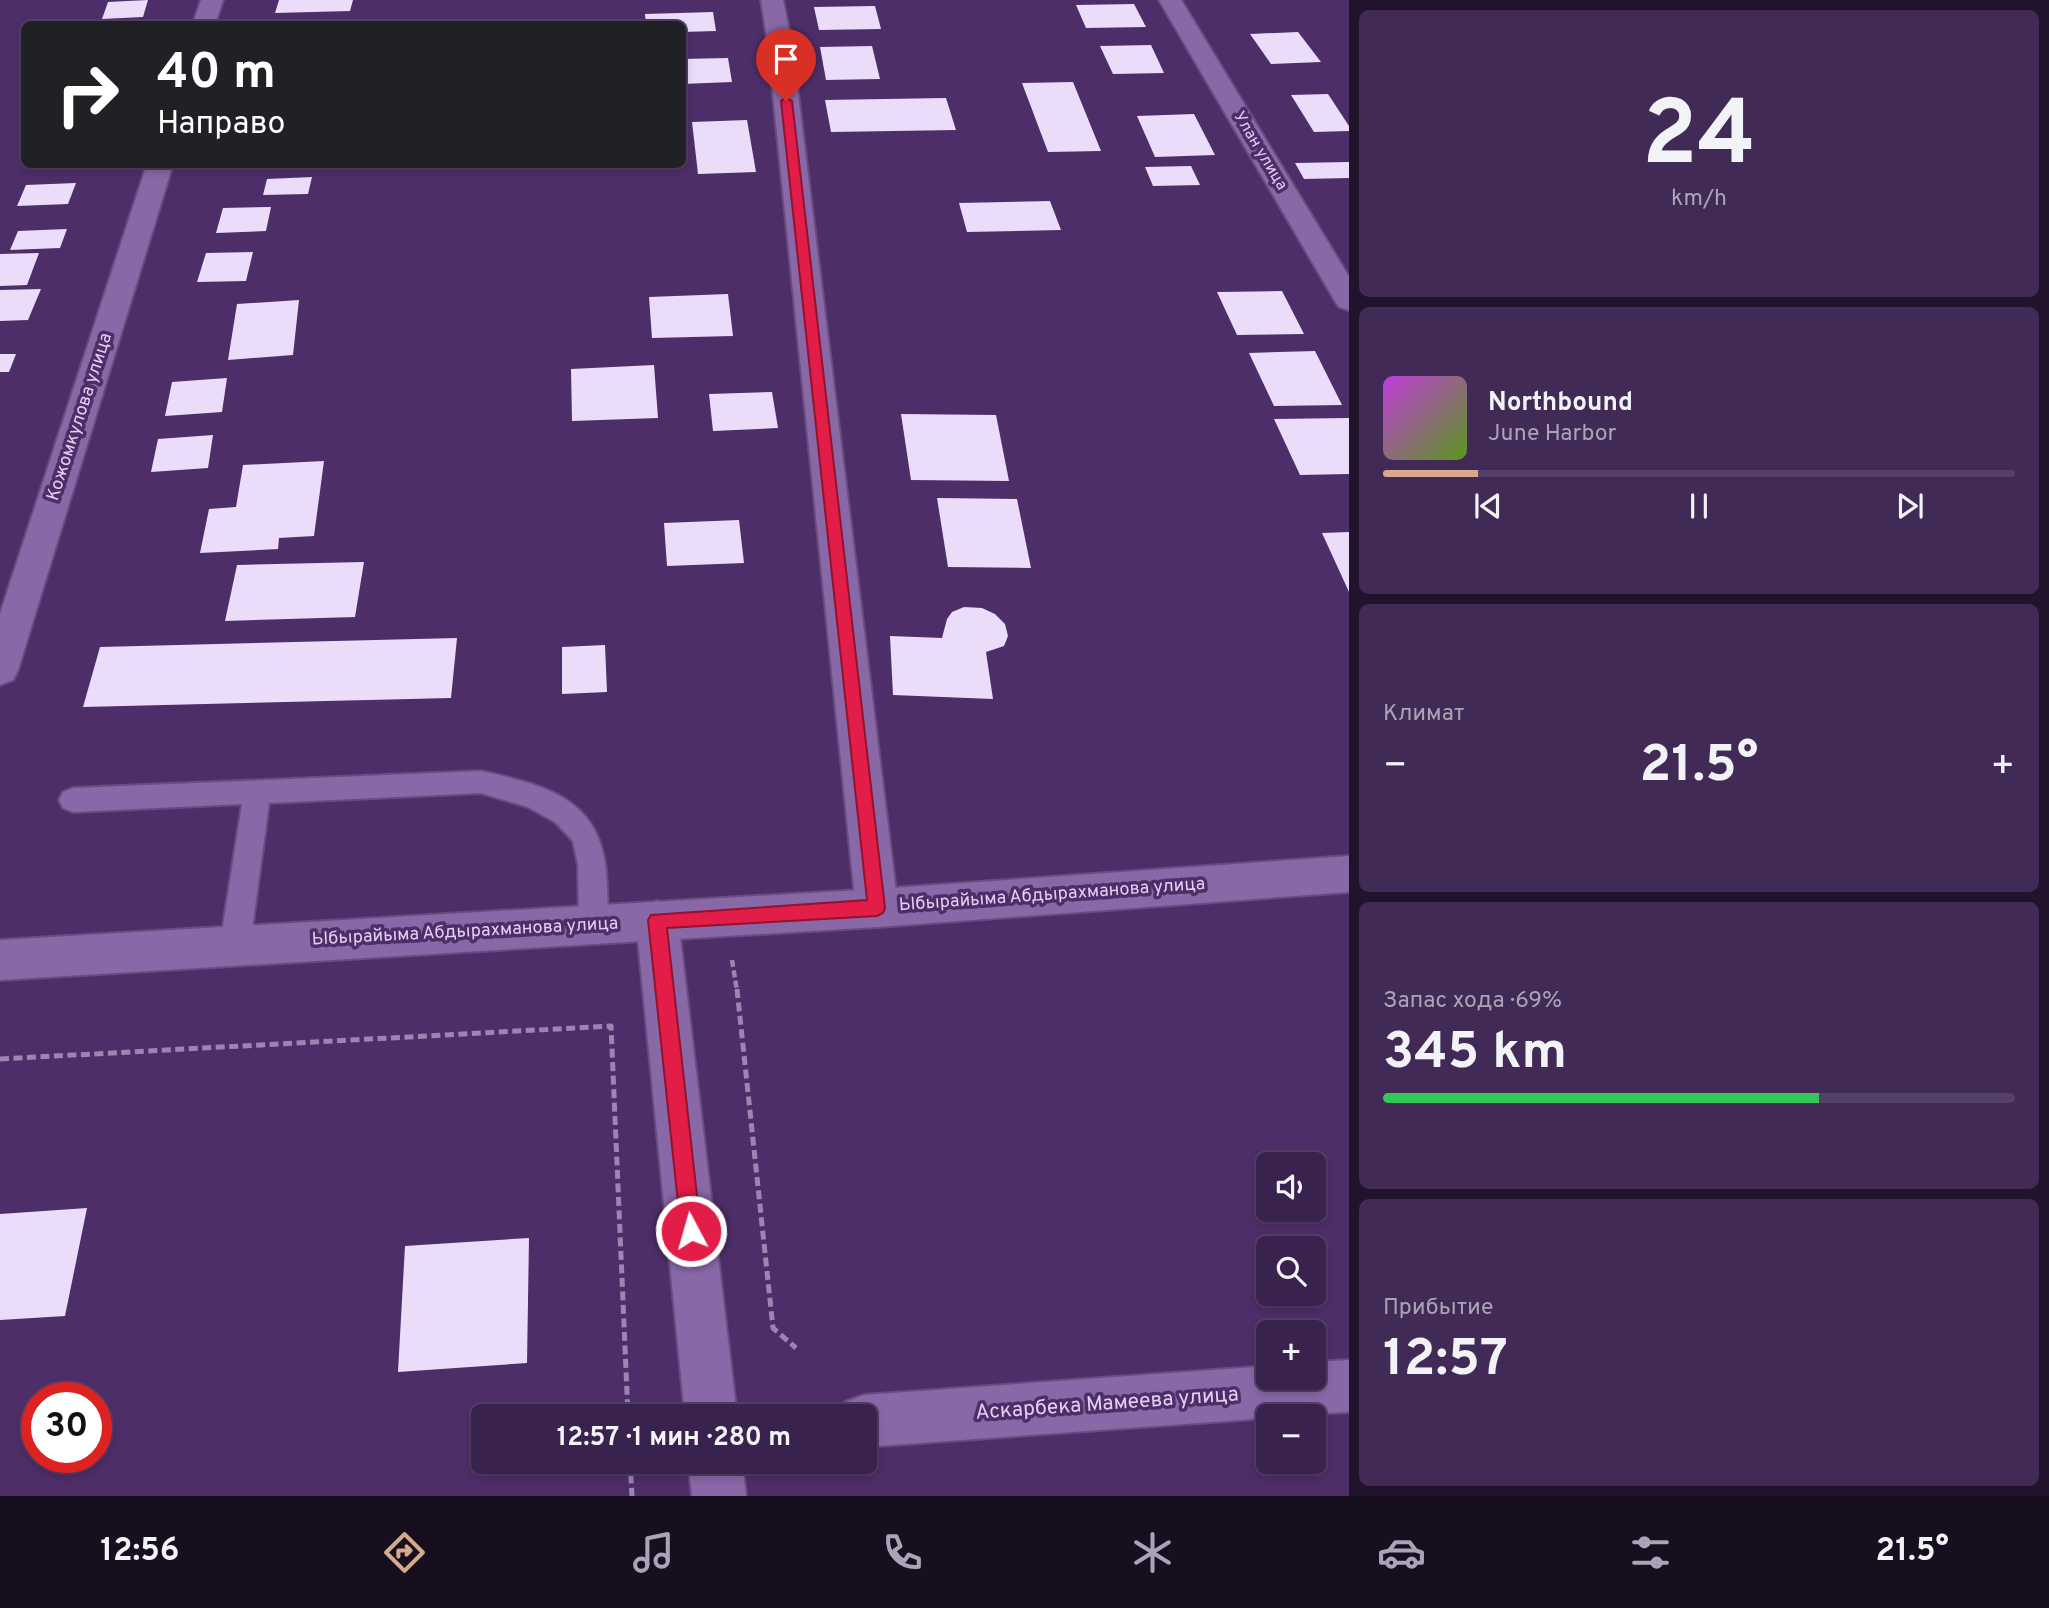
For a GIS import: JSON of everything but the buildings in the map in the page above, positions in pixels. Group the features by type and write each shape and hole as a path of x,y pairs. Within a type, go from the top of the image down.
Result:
{"street":[{"path":"205,21 212,0"},
{"path":"772,0 780,45 877,908"},
{"name":"Улан улица","path":"1170,0 1349,301"},
{"name":"Кожомкулова улица","path":"0,670 159,168"},
{"name":"Ыбырайыма Абдырахманова улица","path":"0,960 877,908 1349,874"},
{"path":"657,920 709,1404"},
{"name":"Аскарбека Мамеева улица","path":"877,1420 1349,1387"},
{"path":"716,1474 719,1496"}],"lane":[{"path":"73,800 481,782 525,792 560,811 584,834 591,863 593,924"},
{"path":"235,945 257,792"}],"path":[{"path":"725,960 734,960 773,1328 796,1348"},
{"path":"0,1059 611,1026 627,1404"},
{"path":"631,1474 632,1496"}],"route":[{"path":"691,1231 657,920 877,908 786,101"}]}
